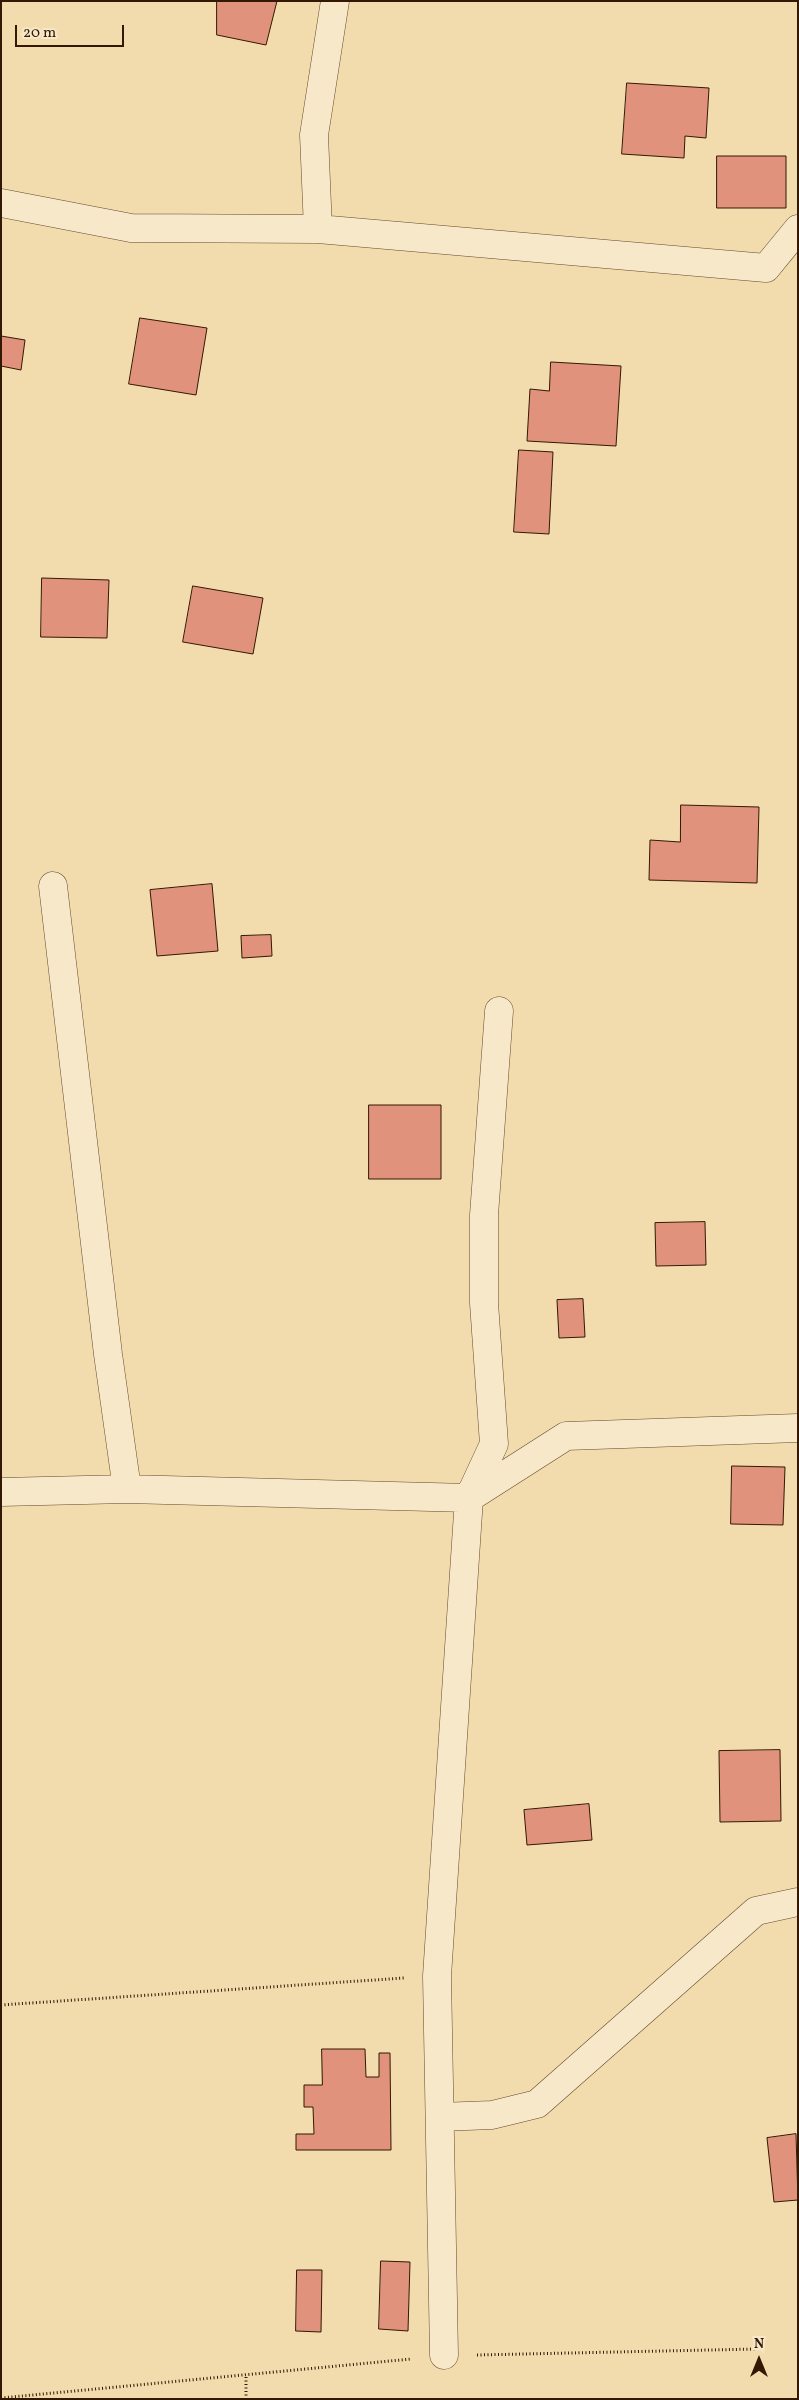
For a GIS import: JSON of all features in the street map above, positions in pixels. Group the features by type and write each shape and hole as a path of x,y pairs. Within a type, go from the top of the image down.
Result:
{"street":[{"path":"318,230 314,135 335,1"},
{"path":"1,203 131,228 318,230 766,268 798,229"},
{"path":"53,886 107,1344 127,1489"},
{"path":"444,2355 437,1976 469,1498 494,1444 484,1303 484,1215 499,1010"},
{"path":"1,1492 127,1489 469,1498 566,1436 798,1428"},
{"path":"440,2117 492,2115 537,2104 756,1911 798,1902"}],"path":[{"path":"1,2004 437,1976"},
{"path":"1,2398 444,2355 756,2349"},
{"path":"246,2375 246,2399"}],"building":[{"path":"217,1 277,1 266,45 217,35"},
{"path":"627,83 709,88 706,138 685,136 684,158 622,154"},
{"path":"717,156 786,156 786,208 717,208"},
{"path":"140,318 207,328 196,395 129,384"},
{"path":"1,336 25,340 21,370 1,366"},
{"path":"551,362 621,366 616,446 527,441 530,389 549,391"},
{"path":"519,450 553,452 549,534 514,532"},
{"path":"42,578 109,580 107,638 41,637"},
{"path":"193,586 263,598 253,654 183,642"},
{"path":"681,805 759,807 757,883 649,880 650,840 680,842"},
{"path":"212,884 218,951 157,956 150,890"},
{"path":"271,935 272,956 242,958 241,936"},
{"path":"369,1105 441,1105 441,1179 369,1179"},
{"path":"705,1222 706,1265 656,1266 655,1223"},
{"path":"583,1299 585,1337 559,1338 557,1300"},
{"path":"732,1466 785,1467 783,1525 731,1524"},
{"path":"780,1750 781,1821 720,1822 719,1751"},
{"path":"589,1804 592,1840 527,1845 524,1810"},
{"path":"322,2049 365,2049 366,2077 379,2077 379,2053 390,2053 391,2150 296,2150 296,2134 314,2134 313,2107 304,2107 304,2085 322,2085"},
{"path":"796,2134 798,2200 774,2202 767,2138"},
{"path":"381,2261 410,2262 408,2331 379,2329"},
{"path":"297,2270 322,2270 321,2332 296,2331"}]}
